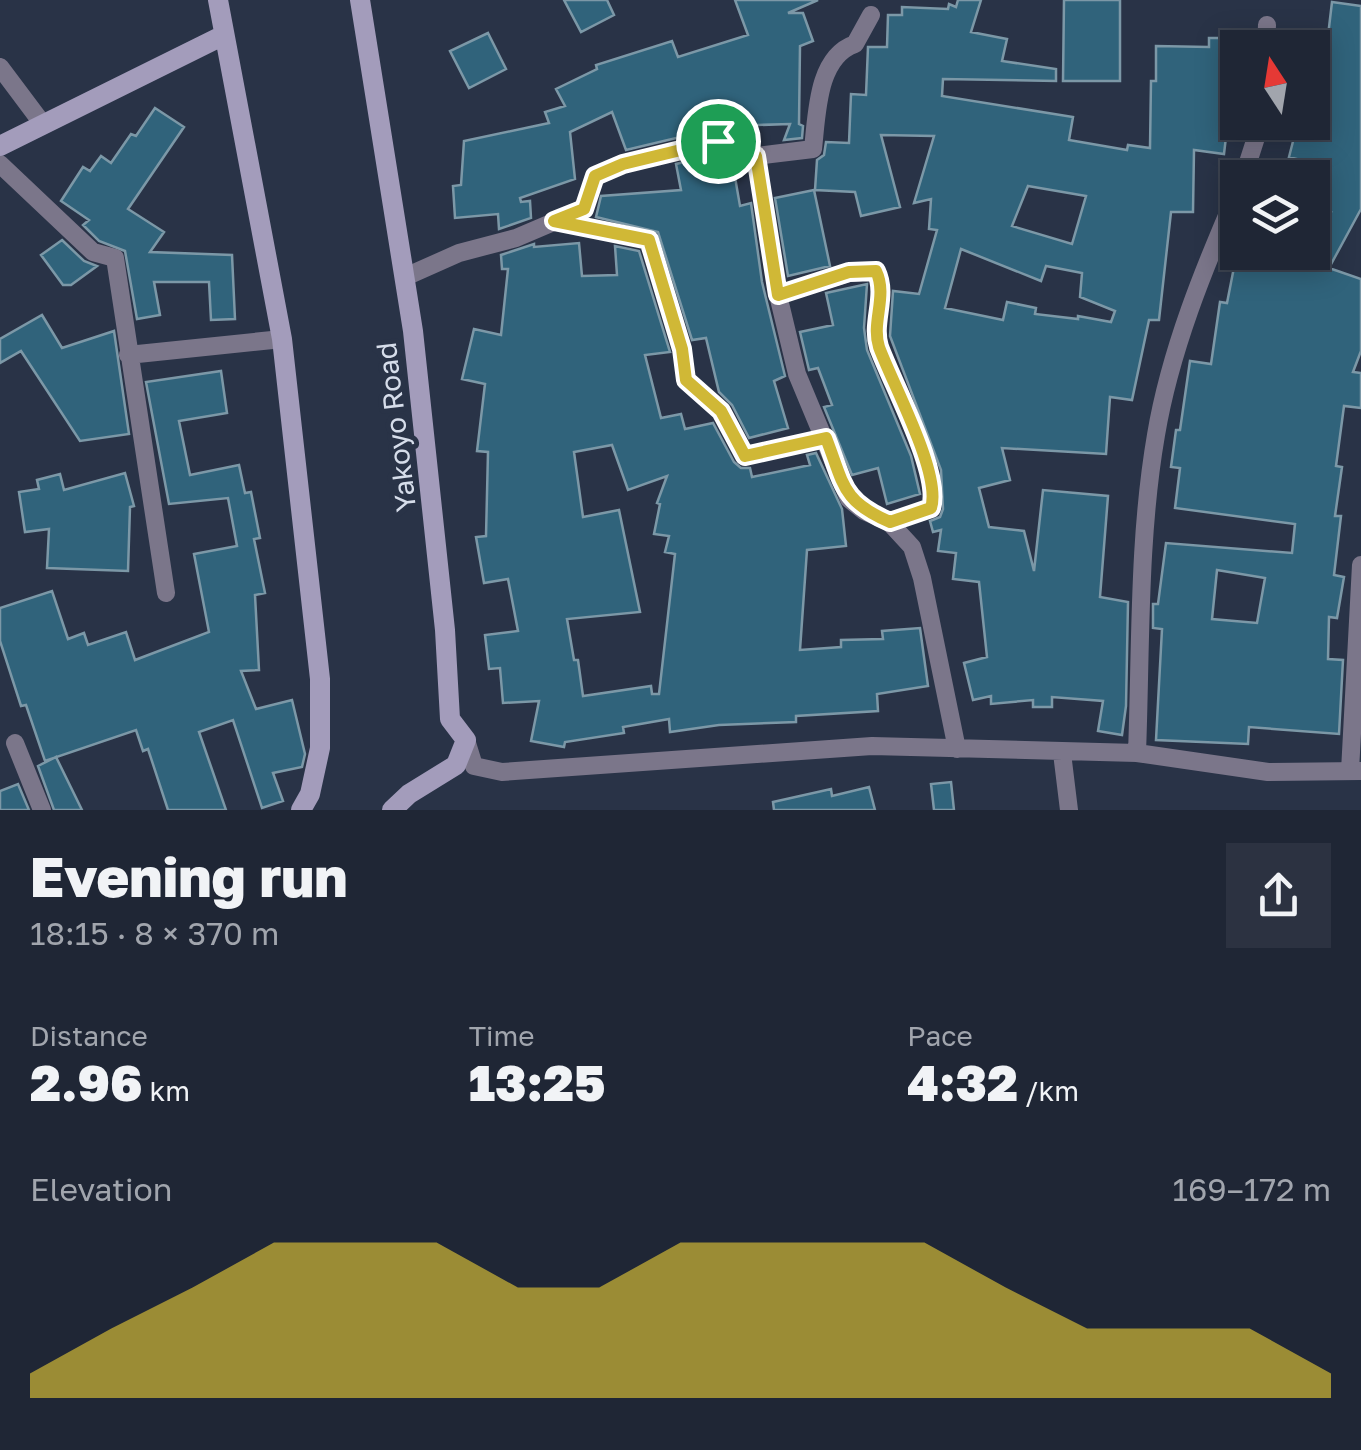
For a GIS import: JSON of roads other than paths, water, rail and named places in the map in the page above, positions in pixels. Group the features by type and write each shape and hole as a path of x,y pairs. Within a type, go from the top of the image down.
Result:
{"main road":[{"path":"218,0 282,339 320,678 320,748 310,794 301,810"},
{"name":"Yakoyo Road","path":"360,0 405,276 429,461 450,719 466,740"},
{"path":"0,146 224,36"},
{"path":"392,810 410,802 456,764 466,740"}],"street":[{"path":"405,276 460,252 516,238 584,209 595,176 623,164 718,141 756,156 812,149 820,94 834,56 842,48 856,44 872,16"},
{"path":"1267,26 1267,30"},
{"path":"0,67 42,123"},
{"path":"756,156 778,295 797,374 850,499 864,511 890,522 912,547 922,578 957,749"},
{"path":"0,164 93,252 115,258 166,593"},
{"path":"554,221 649,240 682,349 686,380 721,411 745,456 826,438"},
{"path":"1137,754 1146,498 1156,431 1174,360 1220,231"},
{"path":"778,295 849,272 876,271 882,300 877,341 916,432 934,496 931,508 890,522"},
{"path":"128,354 282,339"},
{"path":"466,740 474,766 502,772 872,746 1137,754 1268,772 1356,771 1361,564"},
{"path":"15,743 42,810"},
{"path":"1062,753 1069,810"}]}
